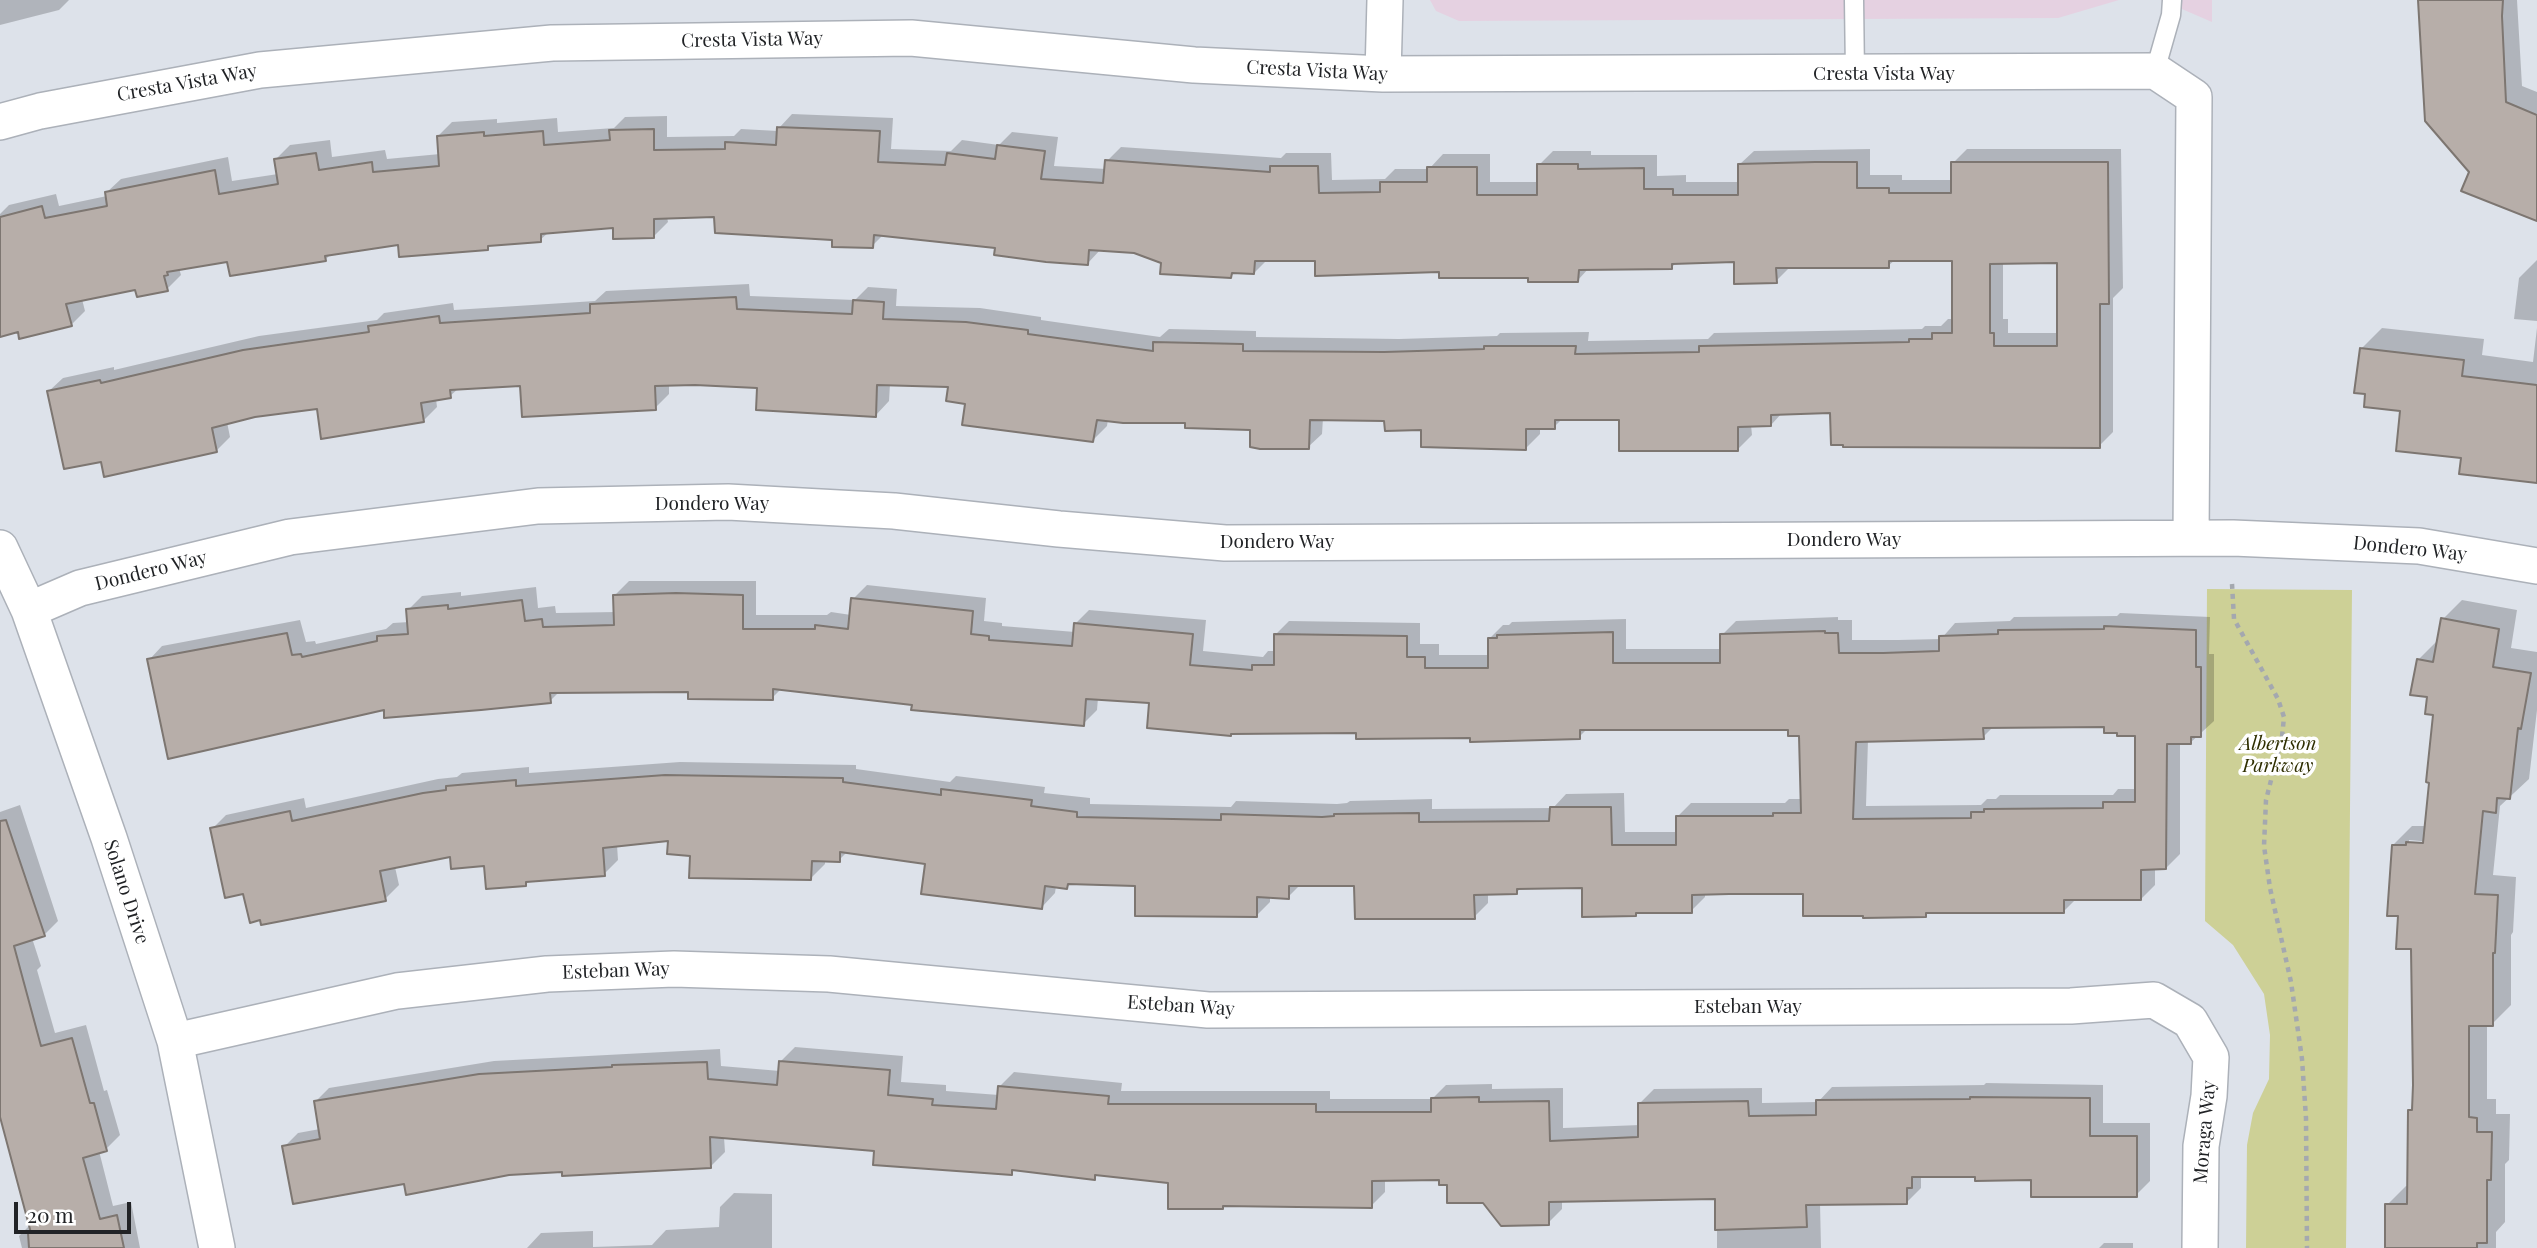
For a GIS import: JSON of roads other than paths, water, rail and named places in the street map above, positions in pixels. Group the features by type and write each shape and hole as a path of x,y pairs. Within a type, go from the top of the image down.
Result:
{"street":[{"path":"1383,74 1385,0"},
{"name":"Cresta Vista Way","path":"0,122 40,111 260,69 552,43 911,38 1194,65 1383,74 2155,71"},
{"path":"2155,71 2194,97 2191,538"},
{"name":"Dondero Way","path":"29,610 80,588 290,537 538,506 728,502 880,510 1225,543 2191,538 2419,546 2537,566"},
{"name":"Solano Drive","path":"0,548 29,610 109,838 175,1041 217,1248"},
{"name":"Esteban Way","path":"175,1041 397,990 547,974 674,969 829,974 1208,1010 2071,1006 2154,1000 2190,1021"},
{"name":"Moraga Way","path":"2190,1021 2210,1057 2209,1096 2201,1146 2200,1248"}],"lane":[{"path":"1854,0 1855,74"},
{"path":"2155,71 2171,15 2172,0"}],"park label":[{"name":"Albertson Parkway","path":"2278,755"}]}
